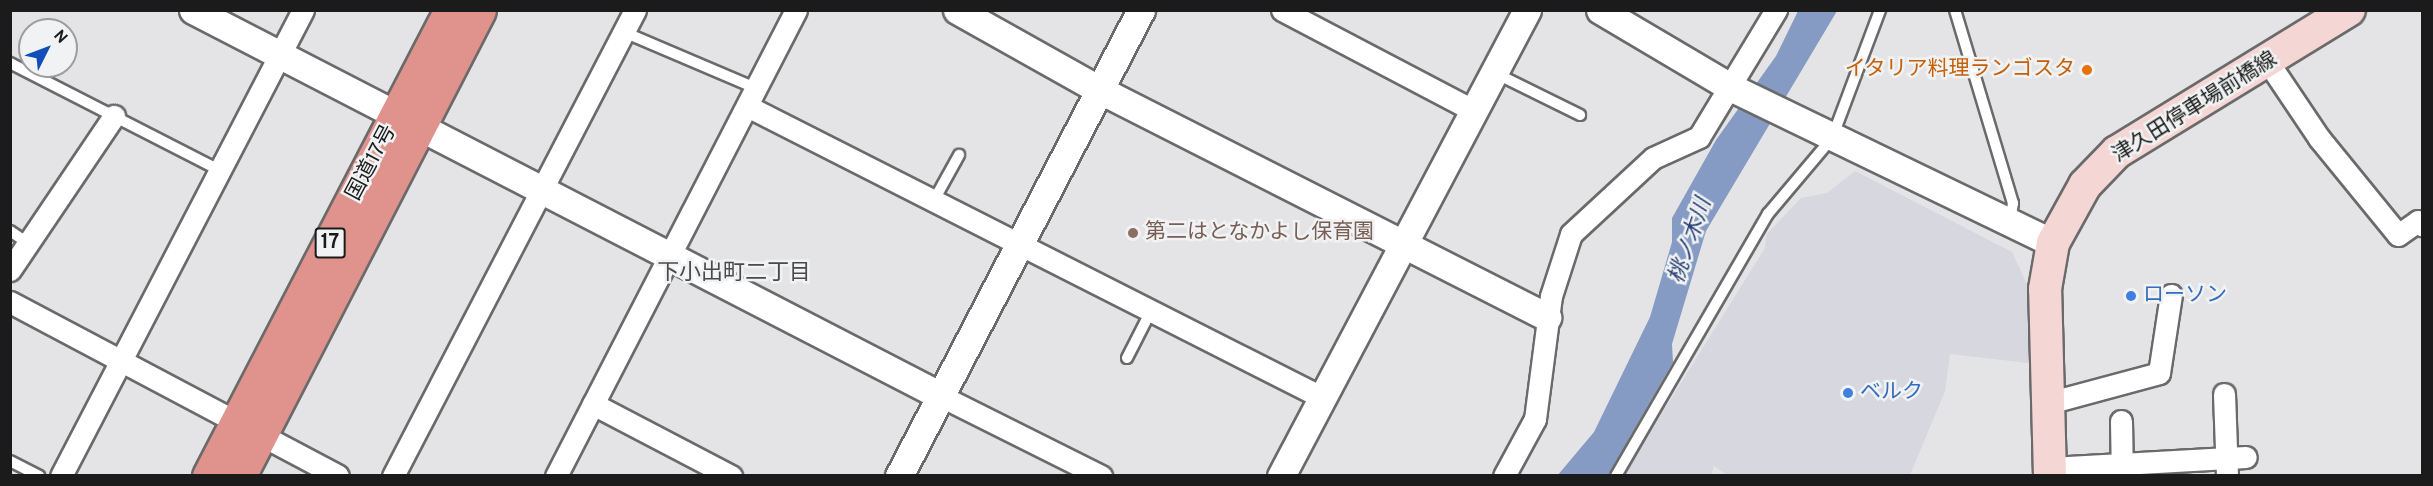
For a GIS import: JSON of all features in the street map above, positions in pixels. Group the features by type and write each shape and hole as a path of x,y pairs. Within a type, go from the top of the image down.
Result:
{"highway":[{"name":"国道17号","path":"408,121 451,10"},
{"name":"国道17号","path":"209,476 248,429 408,121 479,10"},
{"name":"国道17号","path":"239,476 248,429"}],"main road":[{"name":"津久田停車場前橋線","path":"2050,472 2045,289 2052,243 2085,185 2117,152 2268,62 2349,10"}],"street":[{"path":"193,10 943,397 1101,476"},
{"path":"61,476 303,10"},
{"path":"393,476 635,10"},
{"path":"556,476 796,10"},
{"path":"899,476 943,397 1098,89 1141,10"},
{"path":"1282,10 1474,111"},
{"path":"1281,476 1527,10"},
{"path":"1600,10 1734,89 2052,243"},
{"path":"1504,476 1535,419 1547,317 1575,228 1653,158 1699,138 1734,89 1776,10"},
{"path":"970,13 1098,89 1402,247 1547,317"},
{"path":"2268,62 2319,138 2398,235 2418,221 2422,225"},
{"path":"751,97 933,202 1019,248 1152,309 1321,397"},
{"path":"10,270 114,117"},
{"path":"2048,403 2159,373 2171,295"},
{"path":"10,302 338,476"},
{"path":"2050,472 2233,463 2224,394"},
{"path":"593,404 731,476"},
{"path":"2121,421 2122,470"}],"lane":[{"path":"1616,476 1768,214 1824,134 1880,10"},
{"path":"1955,10 2013,203 2009,224"},
{"path":"624,32 751,97"},
{"path":"10,63 221,171"},
{"path":"1495,72 1580,115"},
{"path":"933,202 959,155"},
{"path":"10,231 29,244"},
{"path":"1127,358 1152,309"},
{"path":"10,461 39,476"}],"shaded area":[{"path":"1855,171 2012,252 2031,293 2037,364 1950,354 1945,391 1910,475 1729,476 1714,466 1711,475 1623,476 1765,248 1766,235 1801,198 1827,193"}],"water":[{"name":"桃ノ木川","path":"1798,11 1837,11 1706,231 1672,344 1673,362 1608,475 1557,476 1594,432 1650,317 1672,242 1672,218 1716,140 1776,56"}],"place":[{"name":"イタリア料理ランゴスタ","path":"2087,70"},
{"name":"第二はとなかよし保育園","path":"1133,233"},
{"name":"ローソン","path":"2131,296"},
{"name":"ベルク","path":"1848,393"}],"district":[{"name":"下小出町二丁目","path":"734,274"}]}
